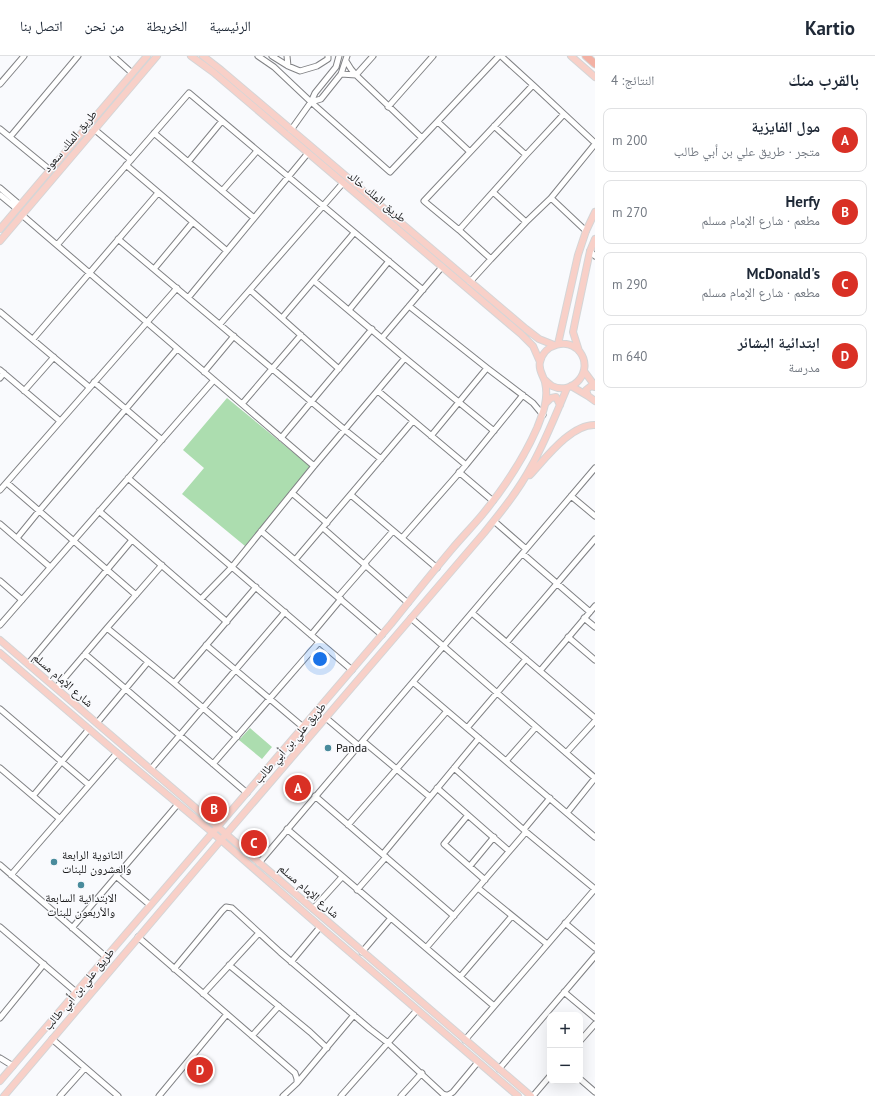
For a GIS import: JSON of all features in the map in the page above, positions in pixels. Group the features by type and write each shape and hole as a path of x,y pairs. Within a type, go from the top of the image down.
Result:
{"highway":[{"path":"586,56 595,64"}],"main road":[{"name":"طريق الملك سعود","path":"0,229 147,56"},
{"name":"طريق الملك سعود","path":"0,241 157,56"},
{"name":"طريق الملك خالد","path":"191,56 214,72 521,334 533,346 540,362"},
{"name":"طريق الملك خالد","path":"203,56 526,329 539,339 556,344"},
{"path":"571,56 595,77"},
{"path":"556,344 578,255 586,231 595,212"},
{"path":"579,351 570,344 556,344 547,349 542,355 540,362 541,375 551,385 559,388 569,387 577,383 584,371 583,357 579,351 573,332 593,254 595,239"},
{"path":"533,346 540,344 539,339"},
{"path":"584,371 595,386 591,386 586,390 588,396"},
{"name":"طريق علي بن أبي طالب","path":"0,1081 382,635 493,501 520,462 543,415 546,403 545,380"},
{"path":"569,387 595,400"},
{"name":"طريق علي بن أبي طالب","path":"4,1096 494,521 531,468 569,387"},
{"path":"546,403 551,398 556,397 560,405"},
{"path":"517,490 557,445 580,428 595,425"},
{"name":"شارع الإمام مسلم","path":"0,640 498,1069 532,1096"},
{"name":"شارع الإمام مسلم","path":"0,653 213,833 320,927 518,1096"}],"street":[{"path":"0,84 24,56"},
{"path":"10,137 78,56"},
{"path":"113,56 132,73"},
{"path":"258,56 274,67 390,172 500,56 595,144 551,198 526,222 470,282"},
{"path":"272,56 288,66 300,71 317,66 328,59 328,56"},
{"path":"287,56 288,66"},
{"path":"291,130 311,102 315,93 336,67 339,56"},
{"path":"356,75 373,56"},
{"path":"388,107 433,56"},
{"path":"311,102 321,99 341,74 347,58"},
{"path":"347,58 351,69 356,75 422,138"},
{"path":"341,74 356,75"},
{"path":"491,259 424,201 533,85"},
{"path":"56,245 188,93 423,290"},
{"path":"459,230 564,114"},
{"path":"188,162 222,121"},
{"path":"438,122 470,152"},
{"path":"494,126 526,155"},
{"path":"0,129 50,170"},
{"path":"94,129 130,160"},
{"path":"154,133 254,218"},
{"path":"222,191 257,151"},
{"path":"188,298 308,153"},
{"path":"126,165 227,251"},
{"path":"220,324 343,183"},
{"path":"0,188 18,207"},
{"path":"492,192 526,222"},
{"path":"33,339 158,193"},
{"path":"0,195 18,207"},
{"path":"551,198 586,231"},
{"path":"22,215 314,466"},
{"path":"154,269 193,222"},
{"path":"282,318 354,233"},
{"path":"118,239 381,459"},
{"path":"349,310 389,261"},
{"path":"382,338 442,267"},
{"path":"314,281 494,431"},
{"path":"0,490 177,288"},
{"path":"250,290 339,369"},
{"path":"409,306 533,403 543,415"},
{"path":"0,312 90,387"},
{"path":"281,438 372,330"},
{"path":"242,404 302,335"},
{"path":"204,372 234,336"},
{"path":"17,538 177,349"},
{"path":"24,391 54,357"},
{"path":"201,599 232,567 314,466 405,358"},
{"path":"431,436 487,368"},
{"path":"0,378 2,372 60,421"},
{"path":"0,624 214,380"},
{"path":"94,382 162,440"},
{"path":"378,391 466,465"},
{"path":"402,538 466,465 523,395"},
{"path":"295,560 413,421"},
{"path":"259,863 595,468"},
{"path":"459,472 493,501"},
{"path":"128,478 352,670"},
{"path":"7,483 136,595"},
{"path":"292,493 327,523"},
{"path":"351,495 437,568"},
{"path":"571,496 595,516"},
{"path":"100,511 226,622"},
{"path":"494,521 526,549"},
{"path":"0,524 50,567"},
{"path":"323,528 408,603"},
{"path":"261,531 382,635"},
{"path":"311,635 365,564 393,531"},
{"path":"506,642 595,538"},
{"path":"28,664 132,540"},
{"path":"522,554 590,612"},
{"path":"56,688 162,565"},
{"path":"0,581 22,600"},
{"path":"174,683 256,587"},
{"path":"540,671 595,606"},
{"path":"151,770 284,612"},
{"path":"472,613 595,719 566,753"},
{"path":"411,618 595,778 566,813"},
{"path":"584,618 595,627"},
{"path":"107,628 237,737"},
{"path":"568,637 595,660"},
{"path":"213,764 319,642"},
{"path":"206,645 303,727"},
{"path":"85,654 247,793"},
{"path":"467,728 526,659"},
{"path":"96,723 148,662"},
{"path":"413,682 595,837"},
{"path":"0,710 89,785"},
{"path":"348,825 447,711"},
{"path":"326,718 359,746"},
{"path":"506,761 536,727"},
{"path":"33,796 89,729"},
{"path":"358,890 437,788 479,738"},
{"path":"363,741 430,797"},
{"path":"11,875 117,753"},
{"path":"0,768 60,819"},
{"path":"454,768 525,831 595,889 465,1040"},
{"path":"437,788 509,851"},
{"path":"315,796 454,916"},
{"path":"426,948 525,833 525,828 550,798"},
{"path":"72,928 178,804"},
{"path":"468,815 444,844 485,880"},
{"path":"287,829 494,1006"},
{"path":"470,866 494,837"},
{"path":"0,865 106,957"},
{"path":"116,876 150,905"},
{"path":"313,909 342,877"},
{"path":"478,888 547,944"},
{"path":"174,969 222,911 226,908 232,908 291,962 388,1043 446,1096 450,1095 478,1062"},
{"path":"460,977 512,916"},
{"path":"362,952 391,918"},
{"path":"565,923 595,948"},
{"path":"0,927 76,992"},
{"path":"291,962 320,927"},
{"path":"203,994 259,933"},
{"path":"138,937 295,1073 297,1083"},
{"path":"498,1069 595,956"},
{"path":"0,1018 44,964"},
{"path":"229,965 310,1032 327,1048"},
{"path":"564,992 595,1018"},
{"path":"252,1036 279,1006"},
{"path":"341,1096 417,1010"},
{"path":"159,1096 227,1014"},
{"path":"283,1096 297,1083 354,1015"},
{"path":"583,1038 595,1024"},
{"path":"52,1039 118,1096"},
{"path":"0,1058 13,1066"},
{"path":"60,1096 85,1068"},
{"path":"401,1096 422,1073"},
{"path":"532,1096 547,1079"},
{"path":"583,1081 594,1090"}],"green space":[{"path":"227,398 311,467 245,546 182,494 204,468 183,450"},
{"path":"250,728 272,747 262,759 239,740"}],"place":[{"name":"Panda","path":"328,748"},
{"name":"مول الفايزية","path":"298,788"},
{"name":"Herfy","path":"214,809"},
{"name":"McDonald's","path":"254,843"},
{"name":"الثانوية الرابعة والعشرون للبنات","path":"54,862"},
{"name":"الابتدائية السابعة والأربعون للبنات","path":"81,885"},
{"name":"ابتدائية البشائر","path":"200,1070"}]}
